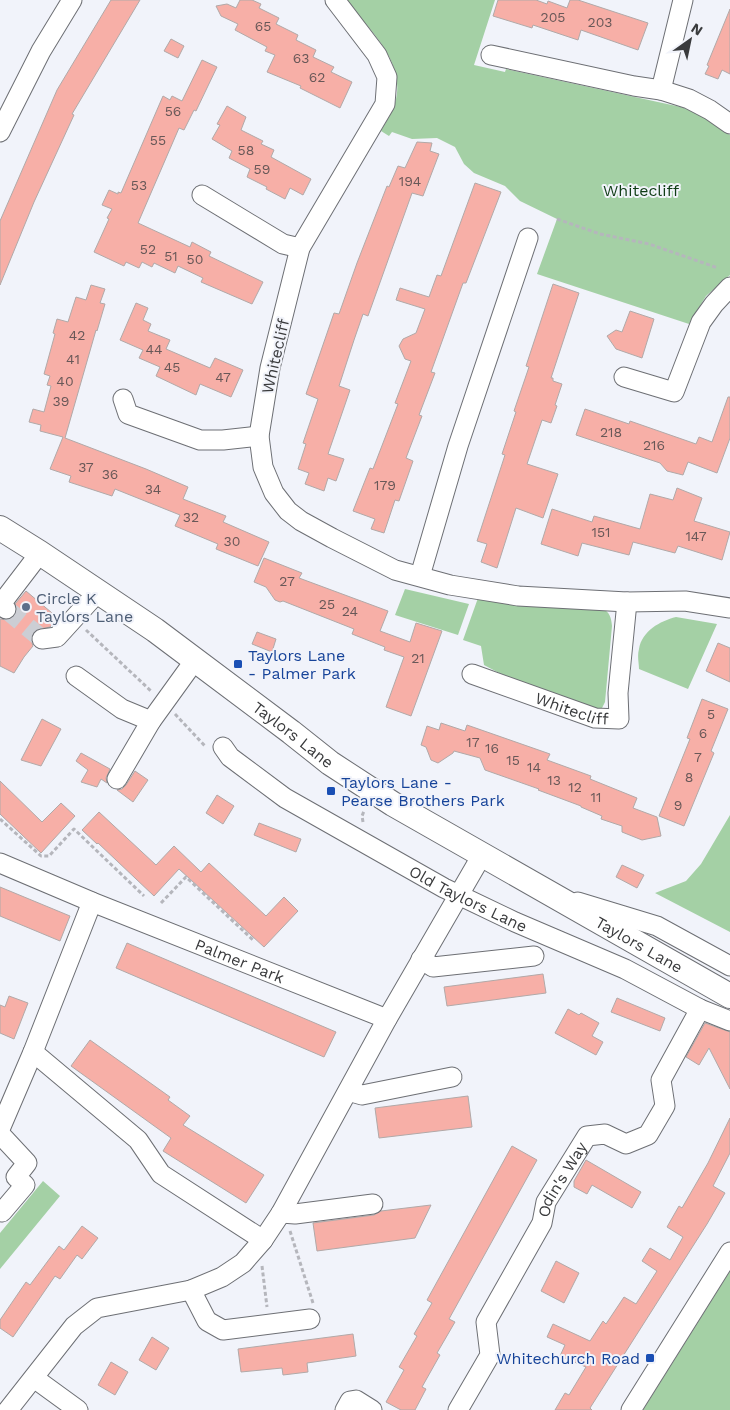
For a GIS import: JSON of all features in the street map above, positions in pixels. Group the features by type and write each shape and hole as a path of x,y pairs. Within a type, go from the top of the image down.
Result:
{"main road":[{"name":"Taylors Lane","path":"0,528 148,626 330,763 393,804 730,996"}],"street":[{"path":"0,132 41,52 72,0"},
{"name":"Whitecliff","path":"334,0 377,55 387,77 385,104 300,248 270,368 258,436 263,467 274,493 288,511 301,522 395,570 450,585 518,596 627,602 685,600 730,608"},
{"path":"661,90 683,0"},
{"path":"491,55 634,86 661,90 689,99 710,110 730,124"},
{"path":"202,195 283,244 300,248"},
{"path":"420,576 458,446 528,238"},
{"path":"624,378 674,392 701,322 730,287"},
{"path":"123,398 128,414 200,440 223,440 258,436"},
{"path":"6,609 1,604 40,553"},
{"path":"42,639 57,637 97,593"},
{"name":"Whitecliff","path":"472,674 595,718 619,719 618,693 627,602"},
{"path":"117,778 152,721 195,660"},
{"path":"76,676 122,709 152,721"},
{"name":"Old Taylors Lane","path":"216,748 285,798 458,894 515,922 625,969 700,1009 730,1021"},
{"path":"8,1410 74,1326 96,1308 190,1290 222,1277 243,1262 284,1219 386,1019 482,855"},
{"name":"Palmer Park","path":"0,863 92,902 386,1019"},
{"path":"548,893 657,926 730,966"},
{"path":"0,1129 92,902"},
{"path":"420,959 434,967 534,956"},
{"name":"Odin's Way","path":"458,1410 490,1355 486,1322 542,1223 546,1202 587,1136 605,1134 626,1144 648,1135 665,1106 661,1080 700,1009"},
{"path":"32,1052 138,1140 161,1174 263,1240"},
{"path":"348,1091 362,1096 452,1078"},
{"path":"0,1134 27,1164 16,1177 25,1185 2,1212 0,1210"},
{"path":"284,1219 295,1214 373,1204"},
{"path":"631,1410 730,1252"},
{"path":"190,1290 207,1322 222,1330 312,1314"},
{"path":"34,1378 78,1410"},
{"path":"345,1410 350,1401 356,1400 372,1410"}],"path":[{"path":"557,219 600,234 649,244 718,268"},
{"path":"74,619 164,704 216,748"},
{"path":"0,819 44,858 49,856 74,829 144,896"},
{"path":"161,903 186,877 253,940"},
{"path":"284,1219 312,1314"},
{"path":"262,1266 267,1308"}],"green space":[{"name":"Whitecliff","path":"345,0 495,0 474,65 505,72 506,69 681,107 697,113 730,135 730,275 706,296 689,324 537,274 557,219 520,201 505,186 474,173 464,164 455,147 437,138 412,139 392,132 389,136 381,131 395,103 396,74 384,47"},
{"path":"405,589 469,604 458,635 395,615"},
{"path":"478,598 601,608 606,611 612,626 605,702 602,708 596,711 499,673 484,665 481,646 463,640"},
{"path":"676,617 717,624 688,689 639,669 638,652 644,637 658,624"},
{"path":"730,815 730,932 655,893 686,881 701,864"},
{"path":"43,1181 60,1196 0,1269 0,1233"},
{"path":"730,1271 730,1410 643,1410"}],"building":[{"path":"111,0 140,0 72,114 74,115 34,202 0,285 0,221 57,90"},
{"path":"240,0 252,0 261,4 259,8 279,18 276,24 298,35 296,40 316,50 313,57 334,67 331,72 352,82 340,108 300,88 301,86 267,72 275,55 265,51 267,47 235,30 238,24 221,16 216,6 227,4 236,8"},
{"path":"498,0 536,0 547,4 548,1 567,8 570,0 578,0 648,23 638,50 581,30 578,40 533,25 532,28 493,16"},
{"path":"730,9 730,74 722,70 718,79 705,74"},
{"path":"171,39 184,46 178,58 164,51"},
{"path":"202,60 217,67 196,111 194,110 184,130 179,128 138,223 190,247 192,242 211,252 209,256 263,282 252,304 201,282 203,278 178,266 175,273 154,263 152,267 142,262 139,268 126,262 124,266 94,252 112,209 102,205 109,190 118,194 118,192 121,193 163,96 170,100 172,96 182,101"},
{"path":"227,106 246,117 241,130 263,141 261,144 274,150 271,157 311,179 303,195 290,188 285,199 266,189 267,187 247,177 250,169 229,158 232,151 212,139 220,125 217,124"},
{"path":"417,142 432,143 430,151 439,154 423,196 412,193 368,316 363,314 354,340 339,386 350,390 328,454 344,459 336,481 328,478 324,491 305,484 309,473 298,469 306,444 303,443 318,399 306,394 334,313 339,314 387,186 389,187 398,166 405,168"},
{"path":"475,183 501,192 466,283 463,283 431,372 435,373 419,415 422,416 406,458 413,461 399,501 395,500 384,533 371,529 375,519 353,511 370,468 373,469 398,404 395,403 411,361 405,359 399,346 403,339 416,333 425,309 396,300 400,288 429,297 437,275 441,276"},
{"path":"553,284 579,293 551,378 553,378 553,381 562,384 555,405 557,406 551,423 542,420 527,464 558,474 543,518 516,508 497,568 481,562 487,544 477,541 505,455 502,454 529,367 526,366"},
{"path":"91,285 105,289 100,303 105,304 65,438 188,487 183,499 226,516 223,522 269,542 258,566 216,549 218,544 175,526 180,515 115,489 112,496 69,482 71,476 50,469 63,437 40,431 41,425 29,422 33,409 44,412 51,386 47,385 50,376 44,374 55,334 53,333 57,319 68,322 76,297 86,300"},
{"path":"136,303 148,308 143,320 151,324 148,331 170,340 166,349 210,368 215,358 243,370 231,397 200,384 196,395 156,376 160,367 139,358 143,350 120,340"},
{"path":"630,311 654,319 642,358 616,349 607,336 616,330 622,332"},
{"path":"728,397 730,397 730,438 717,473 688,462 683,475 667,471 660,463 576,435 585,409 629,424 630,421 696,444 699,437 712,442"},
{"path":"677,488 702,498 694,521 730,532 722,560 678,546 675,553 633,542 629,555 582,543 578,556 541,544 552,509 592,522 594,516 640,529 650,494 673,500"},
{"path":"264,558 302,573 299,578 388,611 380,631 410,642 416,623 442,631 411,716 386,707 404,657 384,650 385,647 352,634 354,629 283,601 275,600 266,587 254,582"},
{"path":"26,591 58,618 50,627 35,630 31,640 33,646 14,673 0,666 0,619 8,620 14,617 17,611 15,604"},
{"path":"257,632 276,639 272,652 252,644"},
{"path":"718,643 730,648 730,682 706,671"},
{"path":"702,699 728,709 711,751 714,753 684,826 659,816 690,739 687,738"},
{"path":"42,719 61,729 41,766 21,760"},
{"path":"441,723 465,731 467,725 550,754 547,760 591,776 590,779 637,798 633,808 657,817 661,836 642,840 622,832 622,826 601,819 602,816 581,806 485,770 480,758 454,751 438,763 431,760 426,747 421,745 427,726 439,730"},
{"path":"81,753 110,769 106,778 107,783 101,779 97,787 81,782 88,770 76,761"},
{"path":"135,771 148,780 133,802 117,790 122,789 126,785"},
{"path":"0,781 42,822 61,803 75,816 41,853 0,814"},
{"path":"217,795 234,806 223,824 206,813"},
{"path":"99,812 156,865 174,846 201,872 209,863 266,916 284,897 298,911 264,947 179,869 154,896 82,830"},
{"path":"259,823 301,839 296,852 254,835"},
{"path":"622,865 644,875 637,888 616,877"},
{"path":"0,887 70,916 60,941 0,916"},
{"path":"127,943 336,1032 324,1057 116,968"},
{"path":"543,974 546,993 447,1006 444,987"},
{"path":"9,996 28,1003 14,1039 0,1033 0,1005 5,1007"},
{"path":"617,998 665,1018 660,1031 611,1012"},
{"path":"568,1009 579,1015 581,1013 599,1023 592,1036 603,1042 596,1055 555,1033"},
{"path":"705,1023 730,1032 730,1089 709,1048 699,1065 686,1057"},
{"path":"90,1040 170,1097 168,1100 190,1116 183,1125 264,1175 246,1203 163,1151 171,1138 71,1066"},
{"path":"468,1096 472,1127 379,1138 375,1108"},
{"path":"730,1118 730,1153 713,1186 725,1193 707,1224 590,1408 592,1410 555,1410 565,1393 569,1395 586,1367 560,1356 565,1345 547,1337 553,1324 590,1341 603,1321 606,1324 624,1297 636,1304 657,1271 642,1261 650,1248 670,1260 683,1237 667,1227 679,1206 682,1208 708,1163"},
{"path":"512,1146 537,1160 449,1319 455,1322 437,1353 440,1355 422,1387 426,1389 415,1410 401,1410 386,1402 404,1370 399,1367 417,1336 414,1334 432,1303 427,1300"},
{"path":"586,1160 641,1192 632,1208 592,1185 587,1194 574,1187 574,1181"},
{"path":"431,1205 415,1238 317,1251 313,1223 374,1215 381,1211"},
{"path":"82,1226 98,1238 82,1259 77,1255 60,1279 55,1276 13,1337 0,1328 0,1320 26,1282 30,1285 59,1246 64,1250"},
{"path":"556,1261 579,1273 564,1303 541,1291"},
{"path":"353,1334 356,1356 307,1363 308,1372 283,1375 282,1368 241,1372 238,1349"},
{"path":"152,1337 169,1348 156,1370 139,1360"},
{"path":"111,1362 128,1372 115,1395 98,1385"}],"tunnel":[{"path":"6,609 42,639"}],"place":[{"name":"Circle K Taylors Lane","path":"26,607"},
{"name":"Taylors Lane - Palmer Park","path":"238,664"},
{"name":"Taylors Lane - Pearse Brothers Park","path":"331,791"},
{"name":"Whitechurch Road","path":"650,1358"}]}
